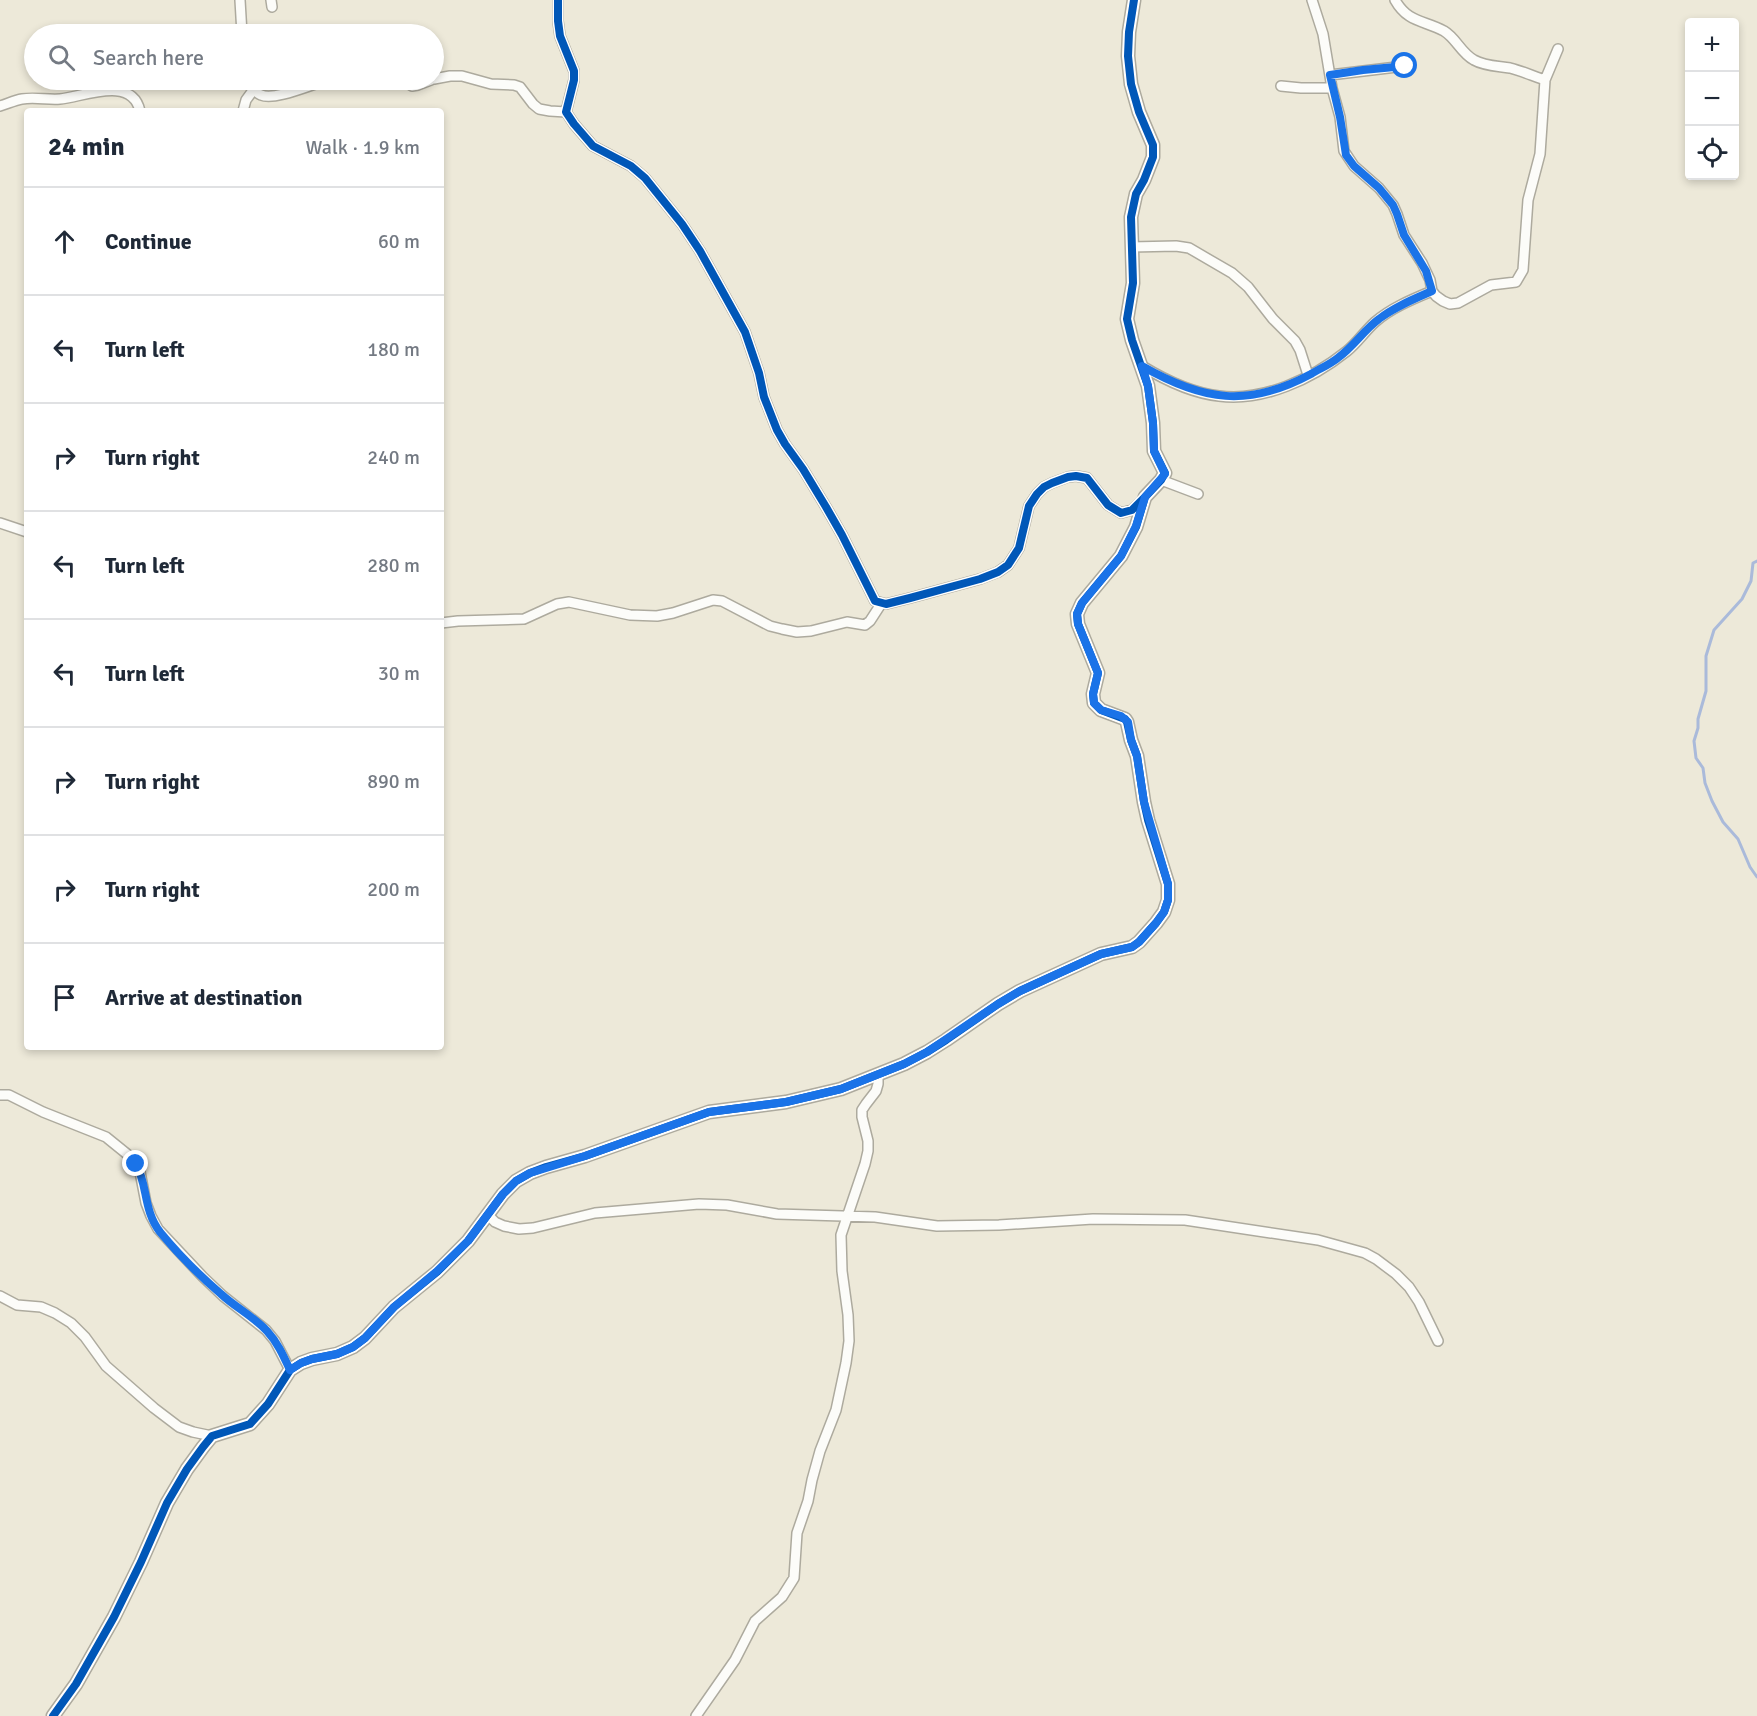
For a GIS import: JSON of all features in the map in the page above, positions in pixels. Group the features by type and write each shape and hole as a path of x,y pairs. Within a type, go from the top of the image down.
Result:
{"street":[{"path":"240,0 241,24"},
{"path":"558,0 560,36 574,71 566,111 593,146 631,166 645,178 682,224 700,251 745,332 759,373 764,397 777,429 847,544 871,596 881,604 980,579 1003,569 1012,560 1018,548 1029,506 1037,494 1052,483 1076,476 1087,478 1108,505 1121,513 1132,510 1165,473 1154,451 1150,398 1127,319 1133,283 1131,217 1136,194 1153,157 1153,145 1139,112 1131,84 1128,56 1134,0"},
{"path":"1312,0 1323,34 1346,155 1393,205 1404,235 1426,271 1432,291 1443,302 1450,304 1458,303 1491,285 1516,282 1523,270 1528,200 1540,154 1545,80 1558,49"},
{"path":"1395,0 1404,13 1413,20 1445,32 1474,61 1511,69 1545,80"},
{"path":"1330,75 1405,66"},
{"path":"444,77 462,76 491,84 514,85 520,87 533,105 539,109 566,111"},
{"path":"1281,86 1332,88"},
{"path":"0,106 22,99 60,99 114,90 124,92 133,98 139,108"},
{"path":"244,108 246,100 254,90 260,94 277,96 296,90"},
{"path":"1131,247 1182,247 1232,273 1248,287 1295,341 1308,375"},
{"path":"1142,366 1164,379 1217,396 1236,398 1274,390 1292,384 1337,359 1381,317 1432,291"},
{"path":"1161,480 1198,494"},
{"path":"0,1296 17,1305 40,1307 71,1323 85,1337 106,1366 161,1414 179,1427 212,1436 250,1424 268,1404 290,1370 312,1359 337,1354 353,1347 365,1338 394,1307 436,1272 460,1248 516,1181 530,1173 709,1112 807,1098 841,1089 927,1052 1020,991 1101,954 1134,946 1164,912 1168,900 1168,884 1146,811 1137,756 1128,722 1121,716 1101,710 1094,703 1093,694 1098,673 1078,624 1077,614 1082,603 1121,556 1136,526 1145,497"},
{"path":"0,523 24,531"},
{"path":"444,623 524,618 557,604 569,602 630,615 657,616 673,614 713,600 734,605 770,626 797,632 847,622 865,625 881,604"},
{"path":"696,1716 735,1660 755,1621 782,1597 794,1578 797,1533 808,1501 820,1451 836,1410 849,1341 841,1235 868,1151 862,1110 876,1091 878,1075"},
{"path":"0,1095 9,1095 43,1112 106,1137 127,1154 141,1172 146,1203 158,1229 223,1296 266,1330 275,1341 290,1370"},
{"path":"488,1215 495,1222 519,1229 533,1228 595,1213 673,1205 727,1205 777,1214 875,1217 949,1226 1093,1219 1185,1221 1318,1240 1365,1253 1377,1259 1409,1287 1438,1341"},
{"path":"53,1716 76,1684 125,1597 177,1484 212,1436"}],"waterway":[{"path":"1757,561 1753,563 1751,581 1742,599 1714,630 1706,656 1706,691 1694,741 1696,758 1703,768 1705,783 1712,801 1723,822 1738,839 1757,877"}],"cycle path":[{"path":"558,0 560,36 574,71 566,112 593,146 631,166 645,178 682,224 700,251 745,332 759,373 764,397 777,430 826,507 875,601 886,604 998,572 1008,565 1019,548 1029,506 1037,494 1052,483 1068,477 1087,478 1108,505 1121,513 1132,510 1145,497"},
{"path":"53,1716 76,1684 114,1617 167,1503 187,1469 212,1436 250,1424 268,1404 290,1370 312,1359 337,1354 353,1347 365,1338 394,1307 437,1272 468,1241 503,1194 516,1181 546,1167 585,1156 709,1112 786,1102 841,1089 904,1064 927,1052 1020,991 1101,954 1132,947 1164,912 1168,900 1168,884 1148,820 1137,756 1125,719 1101,710 1094,703 1093,694 1098,673 1078,624 1077,614 1082,603 1121,556 1136,527 1145,497 1165,473 1154,451 1148,386 1127,319 1133,283 1131,217 1136,194 1153,157 1153,145 1139,112 1131,84 1128,56 1134,0"}],"route":[{"path":"136,1164 141,1172 146,1203 158,1229 223,1296 266,1330 275,1341 290,1370 312,1359 337,1354 353,1347 365,1338 394,1307 436,1272 468,1241 503,1194 516,1181 530,1173 709,1112 807,1098 841,1089 878,1075 927,1052 1020,991 1101,954 1132,947 1139,942 1164,912 1169,894 1168,884 1144,802 1137,756 1128,722 1121,716 1101,710 1094,703 1093,694 1098,673 1078,624 1077,614 1082,603 1121,556 1139,519 1145,497 1165,474 1154,451 1148,386 1142,366 1164,379 1217,396 1236,398 1274,390 1292,384 1337,359 1381,317 1432,291 1426,271 1404,235 1393,205 1369,178 1354,166 1344,151 1340,117 1330,75 1405,66"}]}
